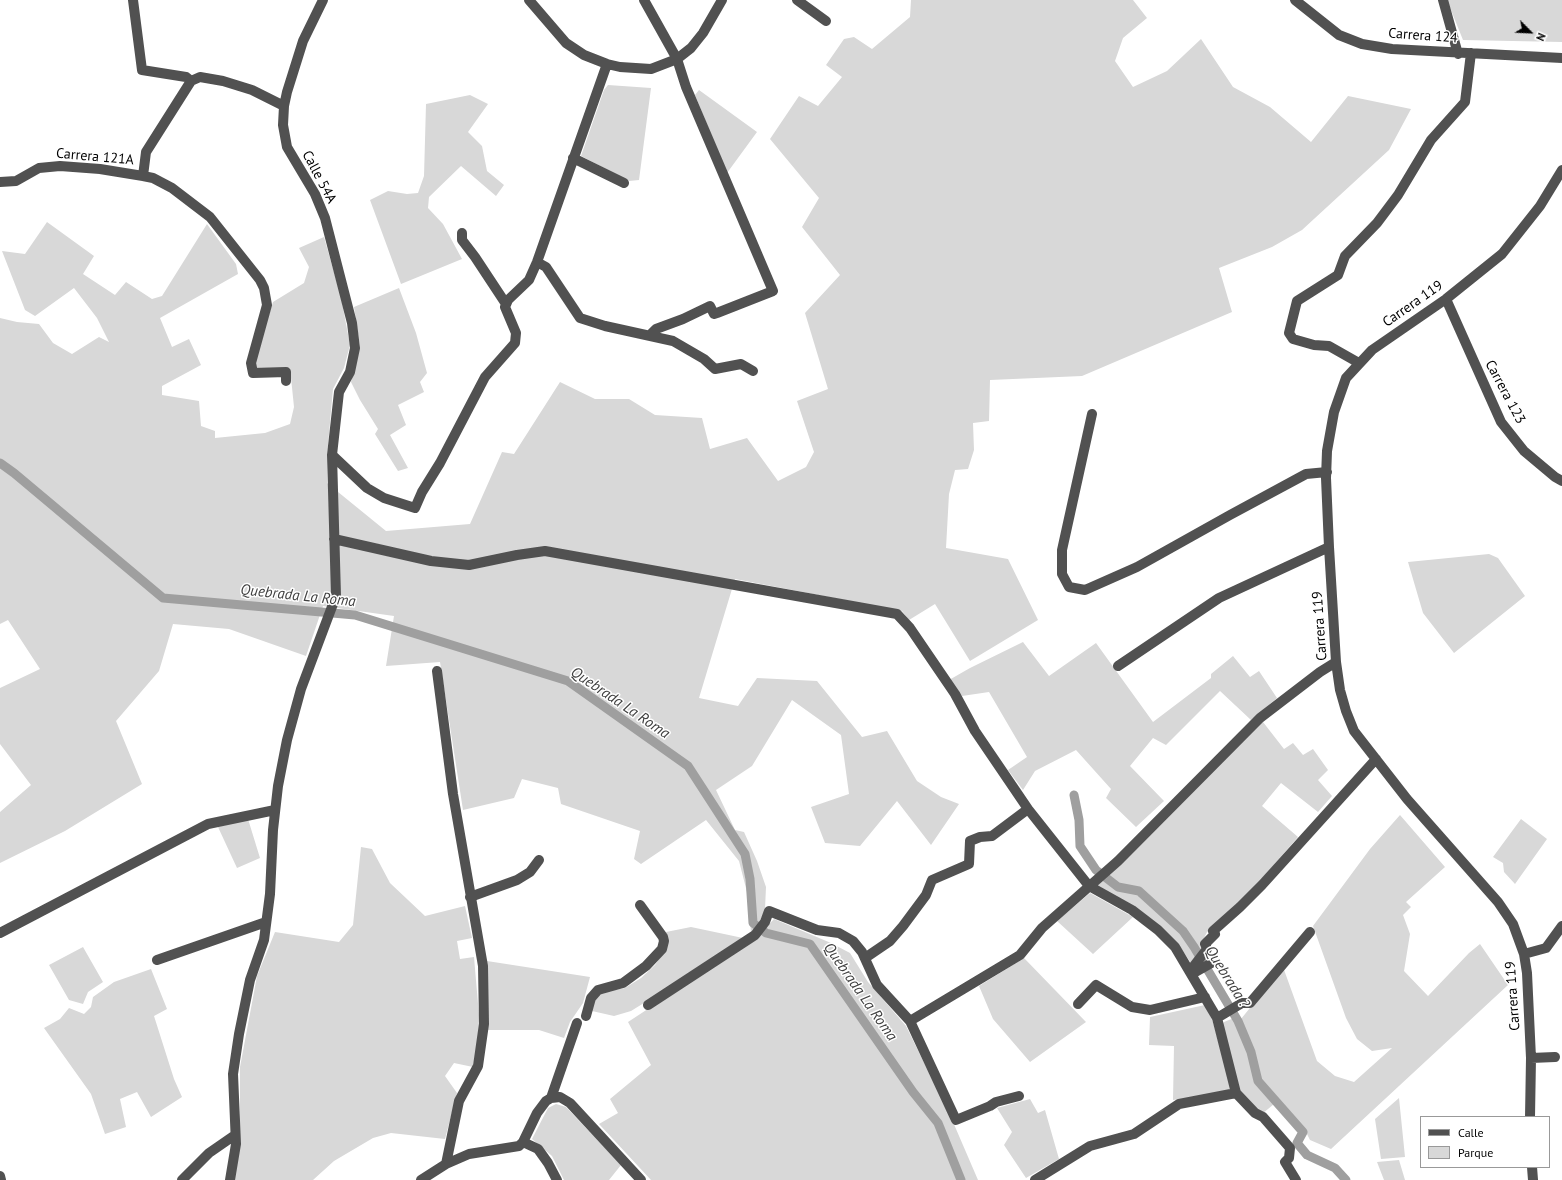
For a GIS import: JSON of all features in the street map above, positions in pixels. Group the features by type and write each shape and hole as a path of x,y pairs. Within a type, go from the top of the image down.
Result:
{"street":[{"path":"133,0 142,70 186,77 191,81"},
{"name":"Calle 54A","path":"323,0 303,41 287,92 284,106 283,125 287,146 315,194 325,218 352,322 355,348 350,372 339,392 332,455"},
{"path":"529,0 566,43 584,55 607,64 620,67 651,69 676,59 691,48 703,33 722,0"},
{"path":"644,0 676,59 686,87 773,291 717,314 714,314 710,306 683,320 656,330 650,335"},
{"path":"797,0 826,22"},
{"name":"Carrera 124","path":"1295,0 1339,35 1362,44 1392,49 1458,54 1471,53 1562,58"},
{"path":"1443,0 1458,54"},
{"path":"1359,363 1329,346 1314,345 1293,339 1289,333 1297,302 1338,275 1345,256 1377,223 1398,195 1431,140 1465,102 1471,53"},
{"path":"332,455 367,488 384,498 415,508 422,492 440,463 485,377 515,343 516,333 504,307 529,280 537,262 607,64"},
{"path":"143,176 146,152 191,81 200,77 223,81 252,90 284,106"},
{"path":"573,158 624,183"},
{"name":"Carrera 121A","path":"0,182 16,180 39,168 60,166 100,169 143,176 153,178 172,188 210,217 260,280 264,288 267,306 250,362 252,373 286,372 286,381"},
{"name":"Carrera 119","path":"1530,1116 1531,1058 1527,973 1524,954 1513,924 1498,902 1407,799 1354,731 1346,711 1340,690 1336,662 1329,547 1327,450 1334,412 1346,378 1372,350 1446,299 1502,254 1540,206 1562,170"},
{"path":"462,233 462,240 506,304"},
{"path":"537,262 546,267 580,318 605,326 672,341 704,359 715,368 741,364 753,371"},
{"name":"Carrera 123","path":"1446,299 1501,422 1524,451 1562,481"},
{"path":"1092,414 1062,550 1062,574 1068,587 1086,590 1137,567 1306,474 1327,472"},
{"path":"230,1180 236,1144 233,1074 239,1034 250,980 264,940 270,894 275,810 278,786 287,740 301,689 336,596 332,455"},
{"path":"334,539 430,561 469,565 545,551 897,614 910,628 955,694 975,731 1028,809 1091,885 1132,910 1158,930 1175,947 1194,970 1206,997 1219,1016 1236,1093 1255,1113 1263,1117 1290,1148 1292,1157 1285,1162 1296,1180"},
{"path":"1118,666 1219,598 1329,547"},
{"path":"910,1021 1020,955 1042,928 1118,861 1260,718 1320,672 1336,662"},
{"path":"437,671 453,794 483,966 484,1024 478,1066 459,1101 446,1164"},
{"path":"1194,970 1207,949 1205,944 1216,934 1213,931 1262,885 1376,759"},
{"path":"865,958 890,941 903,926 926,895 932,880 969,864 970,842 980,837 992,836 1028,809"},
{"path":"0,933 208,824 275,810"},
{"path":"470,897 517,880 530,872 539,860"},
{"path":"586,1016 591,998 598,990 624,983 646,966 662,949 664,941 663,937 640,906"},
{"path":"648,1006 755,935 765,922 770,911 817,930 839,933 852,941 865,958 872,978 877,985 910,1021 956,1120 996,1102 1019,1096"},
{"path":"157,960 266,922"},
{"path":"1524,954 1546,948 1562,926"},
{"path":"1219,1016 1242,1003 1250,1003 1310,932"},
{"path":"1194,970 1215,961"},
{"path":"1078,1004 1096,985 1132,1007 1150,1010 1206,997"},
{"path":"551,1098 576,1023"},
{"path":"1531,1058 1555,1057"},
{"path":"1037,1179 1090,1146 1134,1134 1179,1104 1236,1093"},
{"path":"421,1180 446,1164 469,1154 518,1146 523,1142 537,1113 546,1101 551,1098 560,1097 570,1103 641,1180"},
{"path":"182,1180 209,1153 235,1135"},
{"path":"523,1142 538,1149 548,1163 557,1180"},
{"path":"1532,1168 1533,1180"},
{"path":"0,1176 1,1180"}],"green space":[{"path":"911,0 1133,0 1147,18 1123,38 1115,61 1133,87 1167,71 1201,39 1233,87 1270,107 1311,142 1348,96 1411,109 1389,150 1302,230 1272,247 1219,268 1232,312 1082,376 990,380 989,421 973,423 974,450 968,469 955,470 949,494 946,548 1008,559 1038,620 970,661 935,604 909,620 902,611 735,579 699,698 738,706 757,678 817,681 862,737 887,731 917,781 941,797 959,804 931,845 897,801 860,846 825,843 811,807 849,794 841,735 792,700 752,766 716,790 735,830 744,832 757,861 766,887 765,909 761,919 751,933 748,896 739,861 706,820 641,864 634,859 640,831 561,804 558,788 522,779 514,798 463,810 440,662 386,666 394,616 323,606 306,656 229,629 173,624 159,671 116,721 142,784 65,831 0,863 0,812 31,785 0,744 0,688 40,669 8,620 0,624 0,318 17,322 39,324 53,343 72,354 99,337 109,342 97,318 74,288 35,316 25,310 2,251 25,254 47,222 94,256 83,274 115,295 126,282 152,299 162,296 207,224 236,264 238,274 160,318 172,347 189,339 201,365 162,386 162,395 199,401 201,426 215,431 215,438 265,433 290,424 294,407 290,368 256,369 255,359 273,302 304,283 309,267 299,248 324,237 341,297 350,345 344,368 333,389 327,456 327,483 386,531 470,524 502,452 514,454 560,382 595,399 629,399 655,415 702,418 710,449 747,438 778,481 806,467 814,452 797,401 828,389 805,313 840,275 802,227 819,198 770,139 799,96 818,106 842,77 826,65 844,39 854,37 872,49 910,17"},
{"path":"1447,0 1562,0 1562,42 1463,40"},
{"path":"608,85 651,88 639,180 629,181 581,156 604,90"},
{"path":"699,90 757,132 727,173 695,95"},
{"path":"470,95 488,104 468,132 482,146 487,171 504,185 496,196 461,166 429,197 428,208 443,224 462,259 401,284 370,200 388,191 407,194 418,193 424,176 426,104"},
{"path":"399,288 416,333 427,373 420,382 424,392 398,405 406,425 390,435 408,468 398,471 375,434 378,429 351,382 360,346 354,307"},
{"path":"1489,554 1498,558 1525,596 1454,653 1423,613 1408,562"},
{"path":"1023,642 1049,676 1096,643 1153,722 1211,678 1211,674 1233,656 1250,677 1259,671 1277,698 1251,720 1220,691 1166,745 1153,738 1130,766 1164,801 1136,827 1106,798 1111,789 1076,750 1035,771 1023,790 1008,770 1027,757 989,692 962,696 949,680"},
{"path":"1263,722 1284,749 1293,743 1303,755 1313,749 1328,770 1318,780 1332,796 1318,812 1281,783 1262,806 1298,837 1250,892 1207,932 1200,946 1202,950 1191,963 1179,945 1096,887"},
{"path":"1400,815 1445,867 1406,902 1411,907 1403,915 1410,934 1404,971 1428,996 1469,953 1480,944 1508,985 1331,1149 1310,1140 1305,1130 1261,1079 1254,1050 1241,1019 1283,967 1317,1061 1335,1076 1354,1082 1392,1048 1372,1051 1357,1039 1346,1018 1313,926 1370,849"},
{"path":"248,819 260,858 237,868 218,827"},
{"path":"1521,819 1547,839 1515,884 1504,872 1503,863 1493,857"},
{"path":"361,847 372,849 390,883 425,916 465,906 472,938 457,941 460,959 474,957 480,1027 473,1067 454,1063 445,1076 457,1093 445,1139 391,1133 373,1138 334,1161 313,1180 233,1180 240,1134 240,1067 257,976 275,932 339,942 353,925"},
{"path":"1090,893 1133,917 1093,954 1057,921"},
{"path":"774,919 831,943 850,953 868,982 906,1026 953,1122 978,1180 651,1180 599,1124 618,1113 610,1099 651,1065 628,1022 756,938"},
{"path":"691,927 743,938 681,980 631,1011 614,1016 592,1011 594,999 603,992 625,988 641,978 655,965 664,952 669,941 666,932"},
{"path":"83,947 103,982 88,992 83,1004 69,1000 49,965"},
{"path":"1024,958 1086,1022 1030,1062 993,1019 979,986"},
{"path":"487,961 590,977 583,1003 570,1022 564,1038 539,1030 488,1030"},
{"path":"151,969 167,1009 154,1016 174,1079 182,1097 151,1117 137,1092 120,1099 126,1127 105,1134 91,1094 44,1028 60,1019 69,1008 84,1014 91,1007 93,997 114,982"},
{"path":"1205,1005 1213,1022 1232,1092 1173,1100 1174,1046 1149,1045 1150,1017"},
{"path":"1234,1018 1249,1057 1255,1084 1274,1104 1262,1114 1240,1091 1223,1024 1224,1022"},
{"path":"1399,1098 1405,1157 1381,1159 1375,1119"},
{"path":"1030,1099 1038,1113 1045,1110 1059,1159 1026,1178 1004,1145 1012,1132 997,1108"},
{"path":"556,1104 566,1107 621,1165 609,1180 564,1180 552,1156 532,1139 548,1108"},
{"path":"1399,1160 1405,1180 1384,1180 1377,1162"}],"waterway":[{"name":"Quebrada La Roma","path":"0,463 14,473 163,598 355,615 568,681 688,766 745,854 750,879 753,923 766,933 810,944 913,1092 938,1123 961,1180"},
{"name":"Quebrada ?","path":"1074,795 1079,820 1080,846 1096,870 1118,887 1139,891 1183,931 1238,1021 1251,1052 1258,1081 1303,1132 1297,1143 1307,1155 1335,1168 1346,1180"}]}
